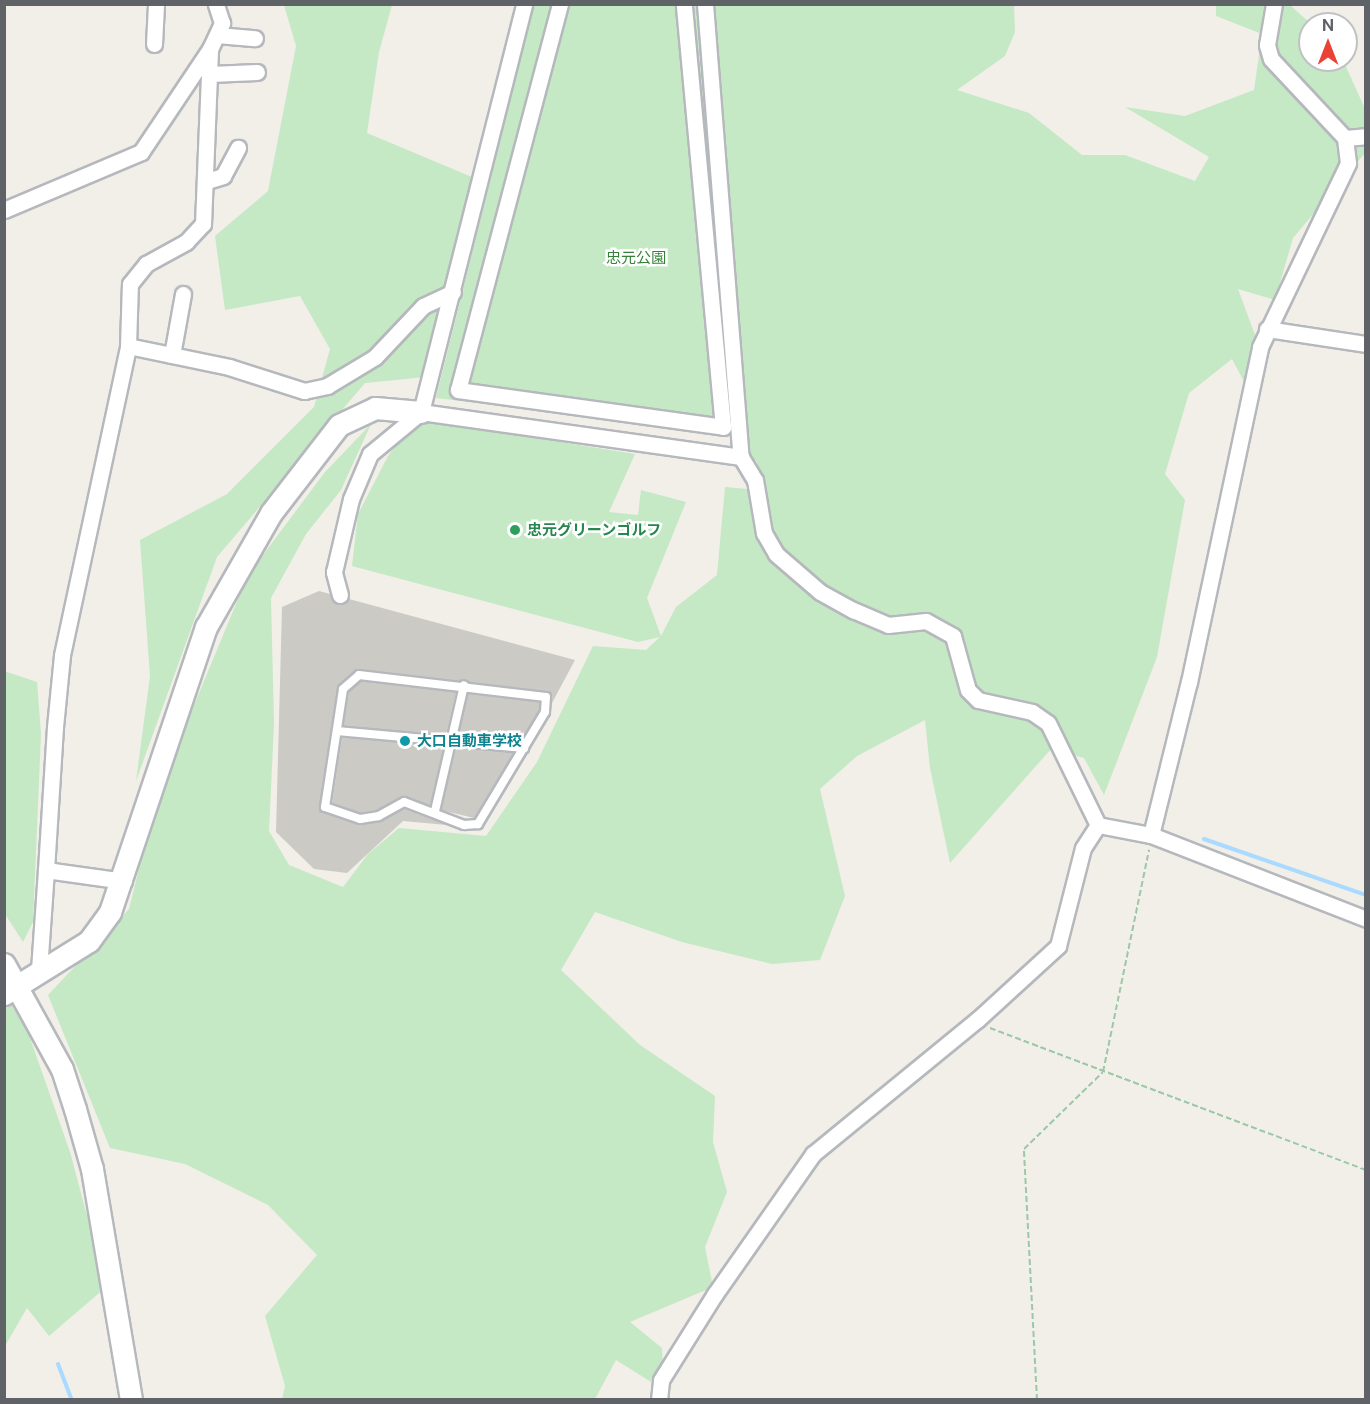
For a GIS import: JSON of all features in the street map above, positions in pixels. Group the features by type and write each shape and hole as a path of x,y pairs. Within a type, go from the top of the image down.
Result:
{"street":[{"path":"154,44 156,4"},
{"path":"4,210 141,152 217,36 216,4"},
{"path":"39,970 62,655 128,346 130,284 146,264 186,242 204,224 210,74 217,36 229,4"},
{"path":"340,595 334,572 351,499 370,454 421,412 524,4"},
{"path":"560,4 458,390 723,427 684,4"},
{"path":"705,4 741,457 755,480 764,533 777,554 820,592 853,610 888,625 926,621 948,631 968,690 978,700 1032,712 1048,723 1098,825"},
{"path":"1151,835 1266,329 1342,183 1349,153 1345,138 1271,59 1266,45 1274,4"},
{"path":"217,36 255,38"},
{"path":"210,74 257,72"},
{"path":"1345,138 1365,136"},
{"path":"207,181 223,176 238,148"},
{"path":"128,346 229,367 304,391 327,386 375,357 423,306 453,292"},
{"path":"172,355 183,294"},
{"path":"1266,329 1365,344"},
{"path":"12,991 39,970 89,941 110,912 124,881 160,753 206,627 271,513 339,425 375,408 421,412 741,457"},
{"path":"1098,825 1151,835 1365,919"},
{"path":"658,1400 661,1380 709,1304 813,1154 977,1020 1058,946 1083,848 1098,825"},
{"path":"46,870 124,881"},
{"path":"4,964 12,991 62,1069 92,1169 130,1400"}],"lane":[{"path":"359,675 464,685 546,697 545,712 478,824 464,825 435,811 404,802 379,816 360,819 330,811 325,798 337,731 343,689 359,675"},
{"path":"435,811 464,685"},
{"path":"337,731 524,748"}],"path":[{"path":"1037,1400 1024,1149 1103,1072 1135,931 1151,835"},
{"path":"977,1020 1103,1072 1365,1170"}],"green space":[{"path":"284,5 392,5 379,52 367,133 472,177 426,377 365,383 217,557 136,781 150,676 140,540 227,494 314,407 330,349 300,296 225,310 215,236 268,191 296,46"},
{"name":"忠元公園","path":"534,5 1014,5 1015,32 1005,56 957,90 1029,113 1082,155 1125,155 1195,181 1209,157 1125,107 1185,116 1254,90 1262,34 1216,16 1216,5 1290,5 1298,12 1298,72 1348,72 1365,109 1365,153 1293,238 1275,300 1238,289 1258,343 1248,389 1232,359 1189,393 1165,474 1185,500 1157,657 1104,795 1084,758 1051,749 950,863 930,768 925,720 857,756 820,789 845,896 820,960 772,964 682,942 595,912 561,970 640,1045 715,1096 713,1142 727,1192 705,1247 713,1287 630,1322 662,1348 664,1390 616,1360 595,1399 282,1399 285,1386 265,1316 317,1255 268,1205 185,1164 110,1148 48,995 129,909 158,792 248,575 325,472 371,424 341,490 306,534 271,598 274,724 269,831 289,865 343,887 368,854 399,828 486,836 537,762 593,646 646,650 660,637 638,642 352,566 358,514 388,456 416,419 635,454 609,512 638,515 641,490 686,502 647,598 661,636 676,607 717,575 725,487 759,490 757,462 727,433 436,398"},
{"path":"4,671 37,682 41,734 33,922 23,942 5,914"},
{"path":"5,994 29,1035 70,1152 106,1287 49,1336 27,1308 5,1346"}],"building":[{"path":"319,591 330,594 338,604 349,599 575,660 552,703 547,691 360,669 339,684 320,811 360,825 382,821 404,809 447,825 403,821 347,873 314,869 276,832 282,607"},
{"path":"361,681 456,692 446,735 343,726 349,692"},
{"path":"468,694 540,702 539,710 520,742 458,736"},
{"path":"342,737 444,747 430,806 403,796 377,810 361,813 332,803"},
{"path":"456,748 513,753 474,818 441,810"}],"waterway":[{"path":"1204,839 1366,895"},
{"path":"58,1364 72,1400"}],"place":[{"name":"忠元グリーンゴルフ","path":"515,530"},
{"name":"大口自動車学校","path":"405,741"}]}
